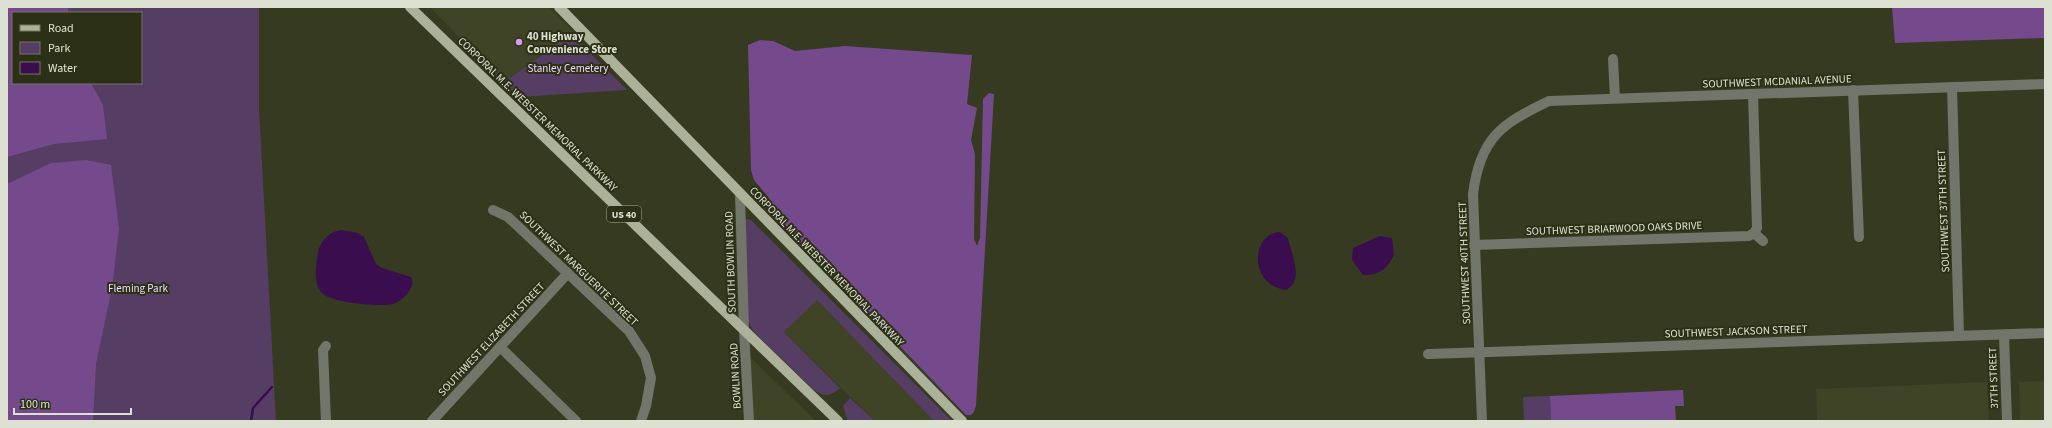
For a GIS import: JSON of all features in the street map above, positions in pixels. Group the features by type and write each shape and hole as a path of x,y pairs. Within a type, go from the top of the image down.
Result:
{"main road":[{"name":"CORPORAL M.E. WEBSTER MEMORIAL PARKWAY","path":"410,7 838,421"},
{"name":"CORPORAL M.E. WEBSTER MEMORIAL PARKWAY","path":"559,7 962,421"}],"street":[{"path":"1613,59 1615,98"},
{"name":"SOUTHWEST MCDANIAL AVENUE","path":"1515,118 1549,101 2045,84"},
{"name":"SOUTHWEST 37TH STREET","path":"1952,87 1959,336"},
{"path":"1853,90 1859,237"},
{"path":"1753,94 1757,228 1754,233 1763,241"},
{"name":"SOUTHWEST 40TH STREET","path":"1482,421 1473,194 1479,164 1486,149 1497,133 1515,118"},
{"name":"SOUTH BOWLIN ROAD","path":"740,194 744,330"},
{"name":"SOUTHWEST MARGUERITE STREET","path":"493,210 508,217 629,331 645,356 650,378 646,406 640,421"},
{"name":"SOUTHWEST BRIARWOOD OAKS DRIVE","path":"1474,245 1749,236 1754,233"},
{"name":"SOUTHWEST ELIZABETH STREET","path":"432,421 568,273"},
{"name":"BOWLIN ROAD","path":"744,330 749,421"},
{"name":"SOUTHWEST JACKSON STREET","path":"1428,354 2045,334"},
{"name":"37TH STREET","path":"2004,335 2007,421"},
{"path":"326,346 323,350 326,421"},
{"path":"500,347 576,421"}],"shaded area":[{"path":"7,7 68,7 68,12 12,12 12,84 92,84 103,105 107,139 54,144 7,157"},
{"path":"430,7 549,7 574,32 503,83"},
{"path":"1892,7 2045,7 2045,38 1895,43"},
{"path":"760,40 773,41 795,51 845,46 972,55 967,104 977,108 971,140 975,154 974,239 977,246 980,238 983,99 989,93 994,94 976,405 974,412 971,415 966,415 765,206 769,198 754,180 751,170 748,45"},
{"path":"86,160 111,165 119,229 112,288 96,364 93,421 7,421 7,184 51,163"},
{"path":"817,299 934,421 875,421 784,332"},
{"path":"749,356 816,421 753,421"},
{"path":"2045,381 2045,421 2020,421 2019,382"},
{"path":"1987,382 1989,421 1817,421 1816,389"},
{"path":"1683,390 1684,406 1675,406 1676,421 1551,421 1550,396"}],"green space":[{"name":"Fleming Park","path":"7,7 259,7 259,108 276,421 7,421"},
{"name":"Stanley Cemetery","path":"571,34 627,90 519,97 503,83"},
{"path":"745,220 751,220 952,421 934,421 817,300 784,332 840,388 833,393 824,395 814,390 753,331 748,320"},
{"path":"1550,396 1551,421 1524,421 1523,397"},
{"path":"850,398 875,421 848,421 843,406"}],"water":[{"path":"342,230 358,233 364,237 376,264 382,268 411,277 412,286 408,293 400,301 386,305 355,303 334,299 321,292 318,288 316,278 316,263 319,249 326,237 333,232"},
{"path":"1280,232 1288,238 1294,259 1296,274 1292,286 1286,290 1274,286 1265,279 1260,270 1258,260 1259,249 1263,241 1270,235"},
{"path":"1380,236 1392,238 1394,255 1389,264 1382,270 1374,274 1363,275 1352,260 1353,248"}],"waterway":[{"path":"251,421 253,408 272,387"}],"place":[{"name":"40 Highway Convenience Store","path":"519,42"}]}
